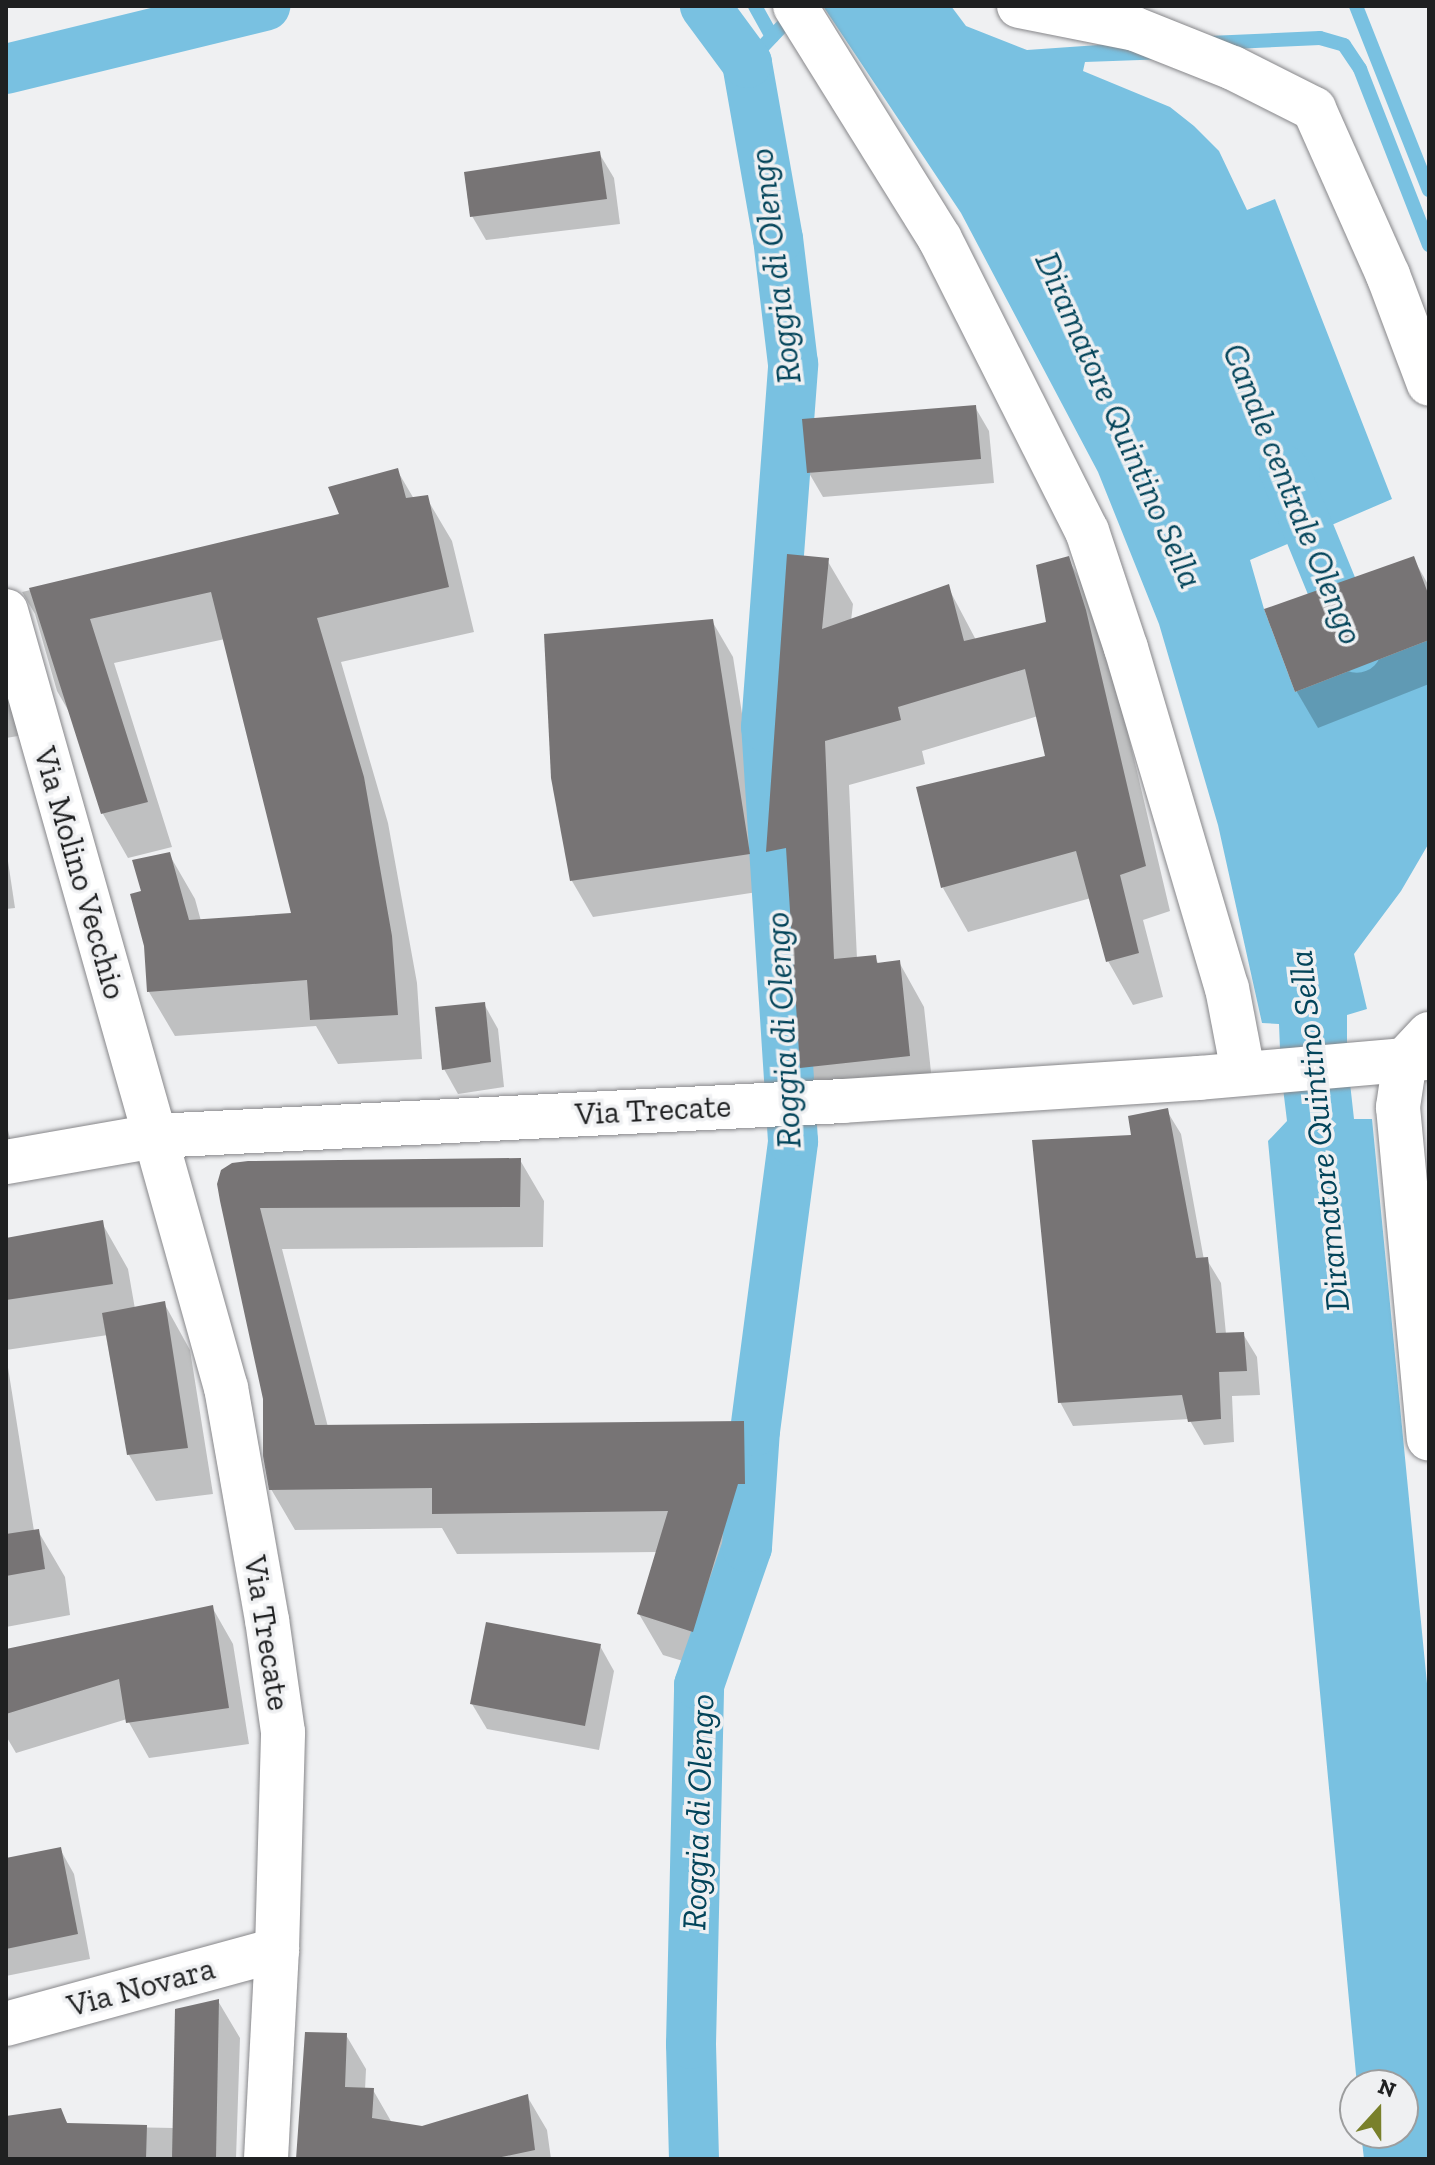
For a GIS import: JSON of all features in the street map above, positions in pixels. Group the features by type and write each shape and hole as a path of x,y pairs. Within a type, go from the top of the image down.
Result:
{"main road":[{"path":"795,6 940,239 1087,531 1135,678 1227,988 1262,1071"},
{"path":"1019,6 1135,29 1233,68 1314,109 1388,275 1429,384"},
{"name":"Via Molino Vecchio","path":"6,611 155,1136"},
{"path":"1421,1051 1398,1107 1429,1439"},
{"name":"Via Trecate","path":"6,1162 155,1136 843,1101 1199,1078 1349,1064 1421,1051"},
{"name":"Via Trecate","path":"155,1136 226,1388 267,1620 283,1732 277,1950 266,2159"},
{"name":"Via Novara","path":"6,2024 277,1950"}],"water":[{"name":"Diramatore Quintino Sella","path":"823,6 951,6 966,26 1027,50 1127,43 1168,59 1085,62 1083,71 1170,107 1194,126 1219,151 1247,210 1275,199 1392,499 1250,560 1264,609 1295,692 1429,640 1429,843 1401,891 1354,954 1367,1009 1347,1015 1347,1044 1280,1049 1279,1024 1262,1023 1218,825 1159,624 1098,472 961,213"},
{"name":"Diramatore Quintino Sella","path":"1350,1083 1354,1119 1372,1119 1429,1704 1429,2159 1364,2159 1363,2149 1419,2149 1419,2069 1355,2069 1268,1141 1287,1121 1283,1088"}],"building":[{"path":"600,151 607,199 470,217 464,172"},
{"path":"976,405 981,459 807,473 802,419"},
{"path":"398,468 406,498 428,495 449,587 317,618 364,777 392,936 398,1015 310,1020 307,980 147,992 144,946 130,894 141,891 132,860 170,852 189,920 291,913 211,592 90,619 148,802 101,814 29,588 339,514 328,487"},
{"path":"787,554 829,558 822,629 949,584 964,641 1046,622 1036,565 1069,556 1086,610 1146,866 1120,875 1139,953 1106,962 1076,851 941,888 916,787 1045,756 1025,669 898,707 901,720 825,741 834,959 876,955 877,963 900,960 910,1056 800,1068 786,848 766,852"},
{"path":"1414,556 1429,596 1429,640 1295,692 1264,609"},
{"path":"713,619 750,854 570,881 551,778 544,634"},
{"path":"485,1002 491,1062 442,1070 435,1007"},
{"path":"1168,1108 1196,1258 1208,1257 1216,1333 1244,1332 1247,1371 1219,1372 1221,1419 1188,1422 1182,1395 1058,1403 1032,1140 1131,1135 1128,1116"},
{"path":"521,1158 520,1207 260,1208 315,1425 744,1421 745,1484 738,1484 693,1632 637,1614 668,1511 432,1514 432,1488 269,1490 263,1456 263,1399 220,1201 217,1184 221,1170 232,1163 248,1161"},
{"path":"103,1220 113,1284 6,1300 6,1238"},
{"path":"165,1301 188,1448 127,1455 102,1313"},
{"path":"39,1529 45,1569 6,1576 6,1534"},
{"path":"213,1605 229,1708 126,1723 119,1679 6,1714 6,1649"},
{"path":"486,1622 601,1644 585,1726 470,1704"},
{"path":"61,1847 78,1934 6,1949 6,1858"},
{"path":"219,1999 216,2159 172,2159 175,2009"},
{"path":"305,2032 347,2033 345,2087 374,2088 372,2118 422,2126 528,2094 535,2150 492,2159 296,2159"},
{"path":"61,2108 67,2123 147,2125 146,2159 6,2159 6,2116"}],"waterway":[{"name":"Roggia di Olengo","path":"6,69 265,6"},
{"name":"Roggia di Olengo","path":"694,2159 691,2044 699,1685 747,1547 755,1431 793,1141 766,727 793,364 778,239 747,63 705,6"},
{"path":"755,6 772,37"},
{"path":"1356,6 1429,190"},
{"path":"747,63 786,22"},
{"path":"1209,43 1320,38 1344,45 1360,69 1429,245"},
{"name":"Canale centrale Olengo","path":"1284,470 1357,648"}]}
